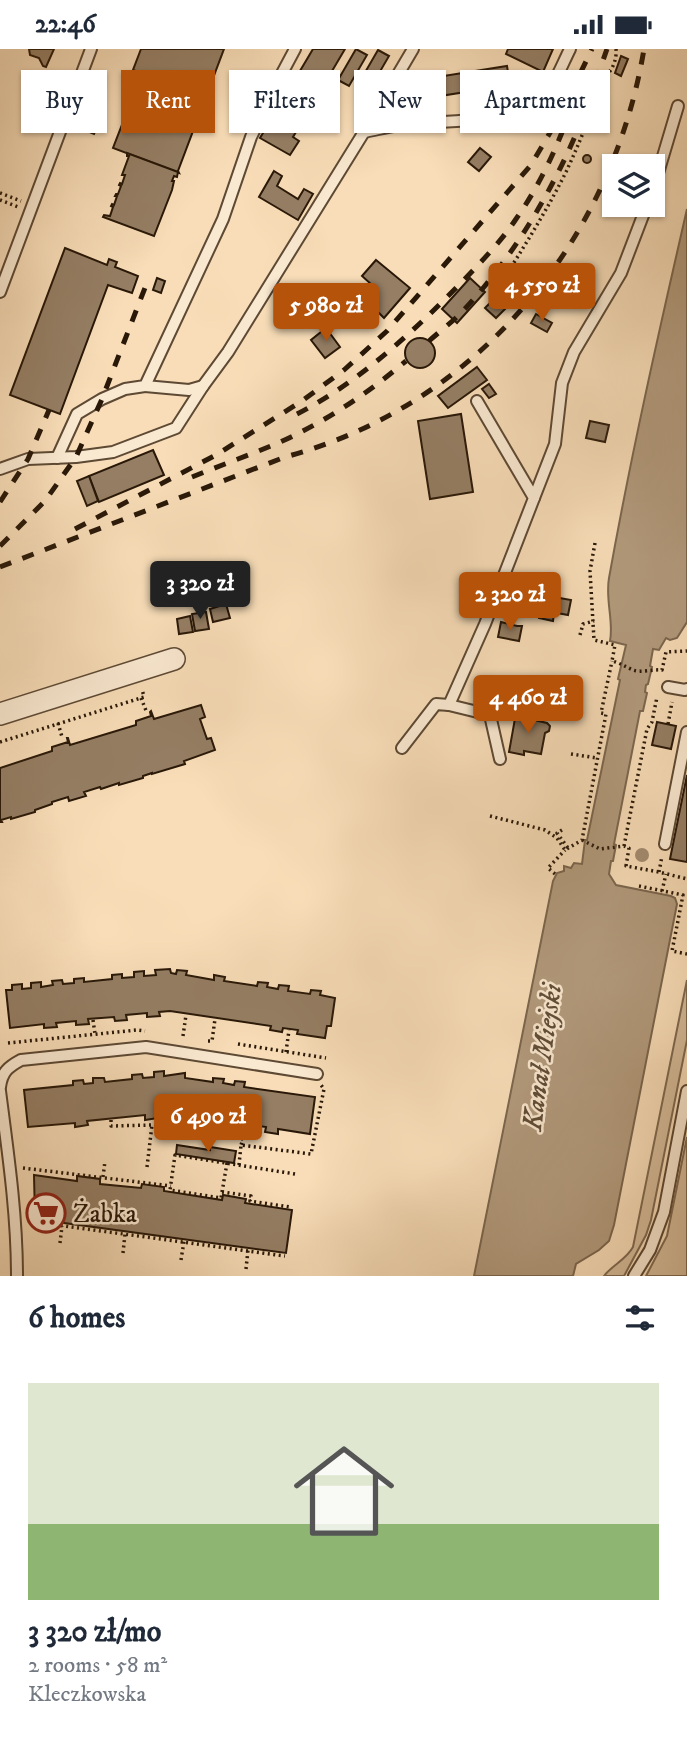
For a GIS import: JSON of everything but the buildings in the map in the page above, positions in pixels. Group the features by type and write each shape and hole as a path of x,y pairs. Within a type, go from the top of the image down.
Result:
{"street":[{"path":"0,714 174,659"}],"lane":[{"path":"0,292 90,49"},
{"path":"145,386 223,219 251,137 295,49"},
{"path":"401,70 413,49"},
{"path":"446,121 508,115 528,110 541,100 554,82 569,49"},
{"path":"664,154 678,106"},
{"path":"0,469 28,459 113,452 176,428 228,352 363,133"},
{"path":"449,705 485,624 555,444 562,383 573,352 621,273 642,217"},
{"path":"57,458 77,414 102,399 125,389 145,386 188,390 203,386"},
{"path":"477,401 534,498"},
{"path":"668,687 687,689"},
{"path":"402,748 436,704 449,705 490,715 500,759"},
{"path":"665,844 687,732"},
{"path":"16,1276 11,1170 0,1080 8,1066 20,1060 146,1047 318,1079"},
{"path":"634,1276 650,1250 664,1212 687,1091"}],"path":[{"path":"508,271 565,174 606,75 610,72 617,54 616,49"},
{"path":"0,193 32,205"},
{"path":"555,874 548,868 567,849 582,839 606,714 601,713 615,645 594,640 590,571 595,543"},
{"path":"580,635 583,624 594,621"},
{"path":"612,661 635,671 662,670 666,652 687,651"},
{"path":"0,742 144,697 136,671"},
{"path":"141,698 146,713"},
{"path":"668,724 671,710"},
{"path":"624,846 647,730 654,711"},
{"path":"58,723 62,737"},
{"path":"571,754 597,758"},
{"path":"490,816 545,830 567,849"},
{"path":"562,830 557,833 567,849"},
{"path":"582,839 600,849 624,846 629,848 626,866 687,879"},
{"path":"659,872 660,864"},
{"path":"662,891 666,874"},
{"path":"639,886 683,895 672,951 687,954"},
{"path":"183,1037 186,1014"},
{"path":"93,1020 95,1034"},
{"path":"286,1052 289,1030"},
{"path":"238,1045 326,1058"},
{"path":"241,1145 311,1154 324,1089 318,1079"},
{"path":"111,1120 111,1126 152,1125 243,1139 239,1165"},
{"path":"147,1167 152,1125"},
{"path":"227,1163 221,1198 170,1190 174,1156 227,1163 295,1174"},
{"path":"103,1177 105,1161"},
{"path":"11,1170 21,1167 171,1186"},
{"path":"222,1192 251,1196 250,1201 290,1207"},
{"path":"15,1221 285,1256"},
{"path":"60,1243 62,1226"},
{"path":"123,1253 125,1234"},
{"path":"181,1261 184,1241"},
{"path":"246,1269 248,1250"}],"shaded area":[{"path":"687,980 687,1040 651,1220 624,1276 604,1276 633,1247"},
{"path":"687,1137 687,1276 646,1276 667,1236"}],"water":[{"name":"Kanał Miejski","path":"687,209 687,622 677,638 666,638 659,650 653,649 652,667 645,692 647,693 643,711 640,711 609,874 616,885 671,896 677,904 614,1225 609,1241 576,1264 573,1276 474,1276 553,881 557,873 564,871 564,866 571,868 574,863 582,864 620,680 618,679 626,645 610,641 609,578 636,439"}],"railway":[{"path":"75,529 216,455 302,401 344,370 387,331 531,165 558,119 592,49"},
{"path":"429,341 457,317 512,251 553,182 576,134 607,49"},
{"path":"0,567 354,433 417,399 474,356 524,306 567,249 601,187 627,120 644,49"},
{"path":"297,414 342,387 383,356 490,253 532,195 561,133"},
{"path":"0,546 45,501 76,457 102,399 148,280"},
{"path":"192,477 278,443 329,417 406,361"},
{"path":"0,502 28,459 49,410"}],"place":[{"name":"Żabka","path":"46,1213"}]}
